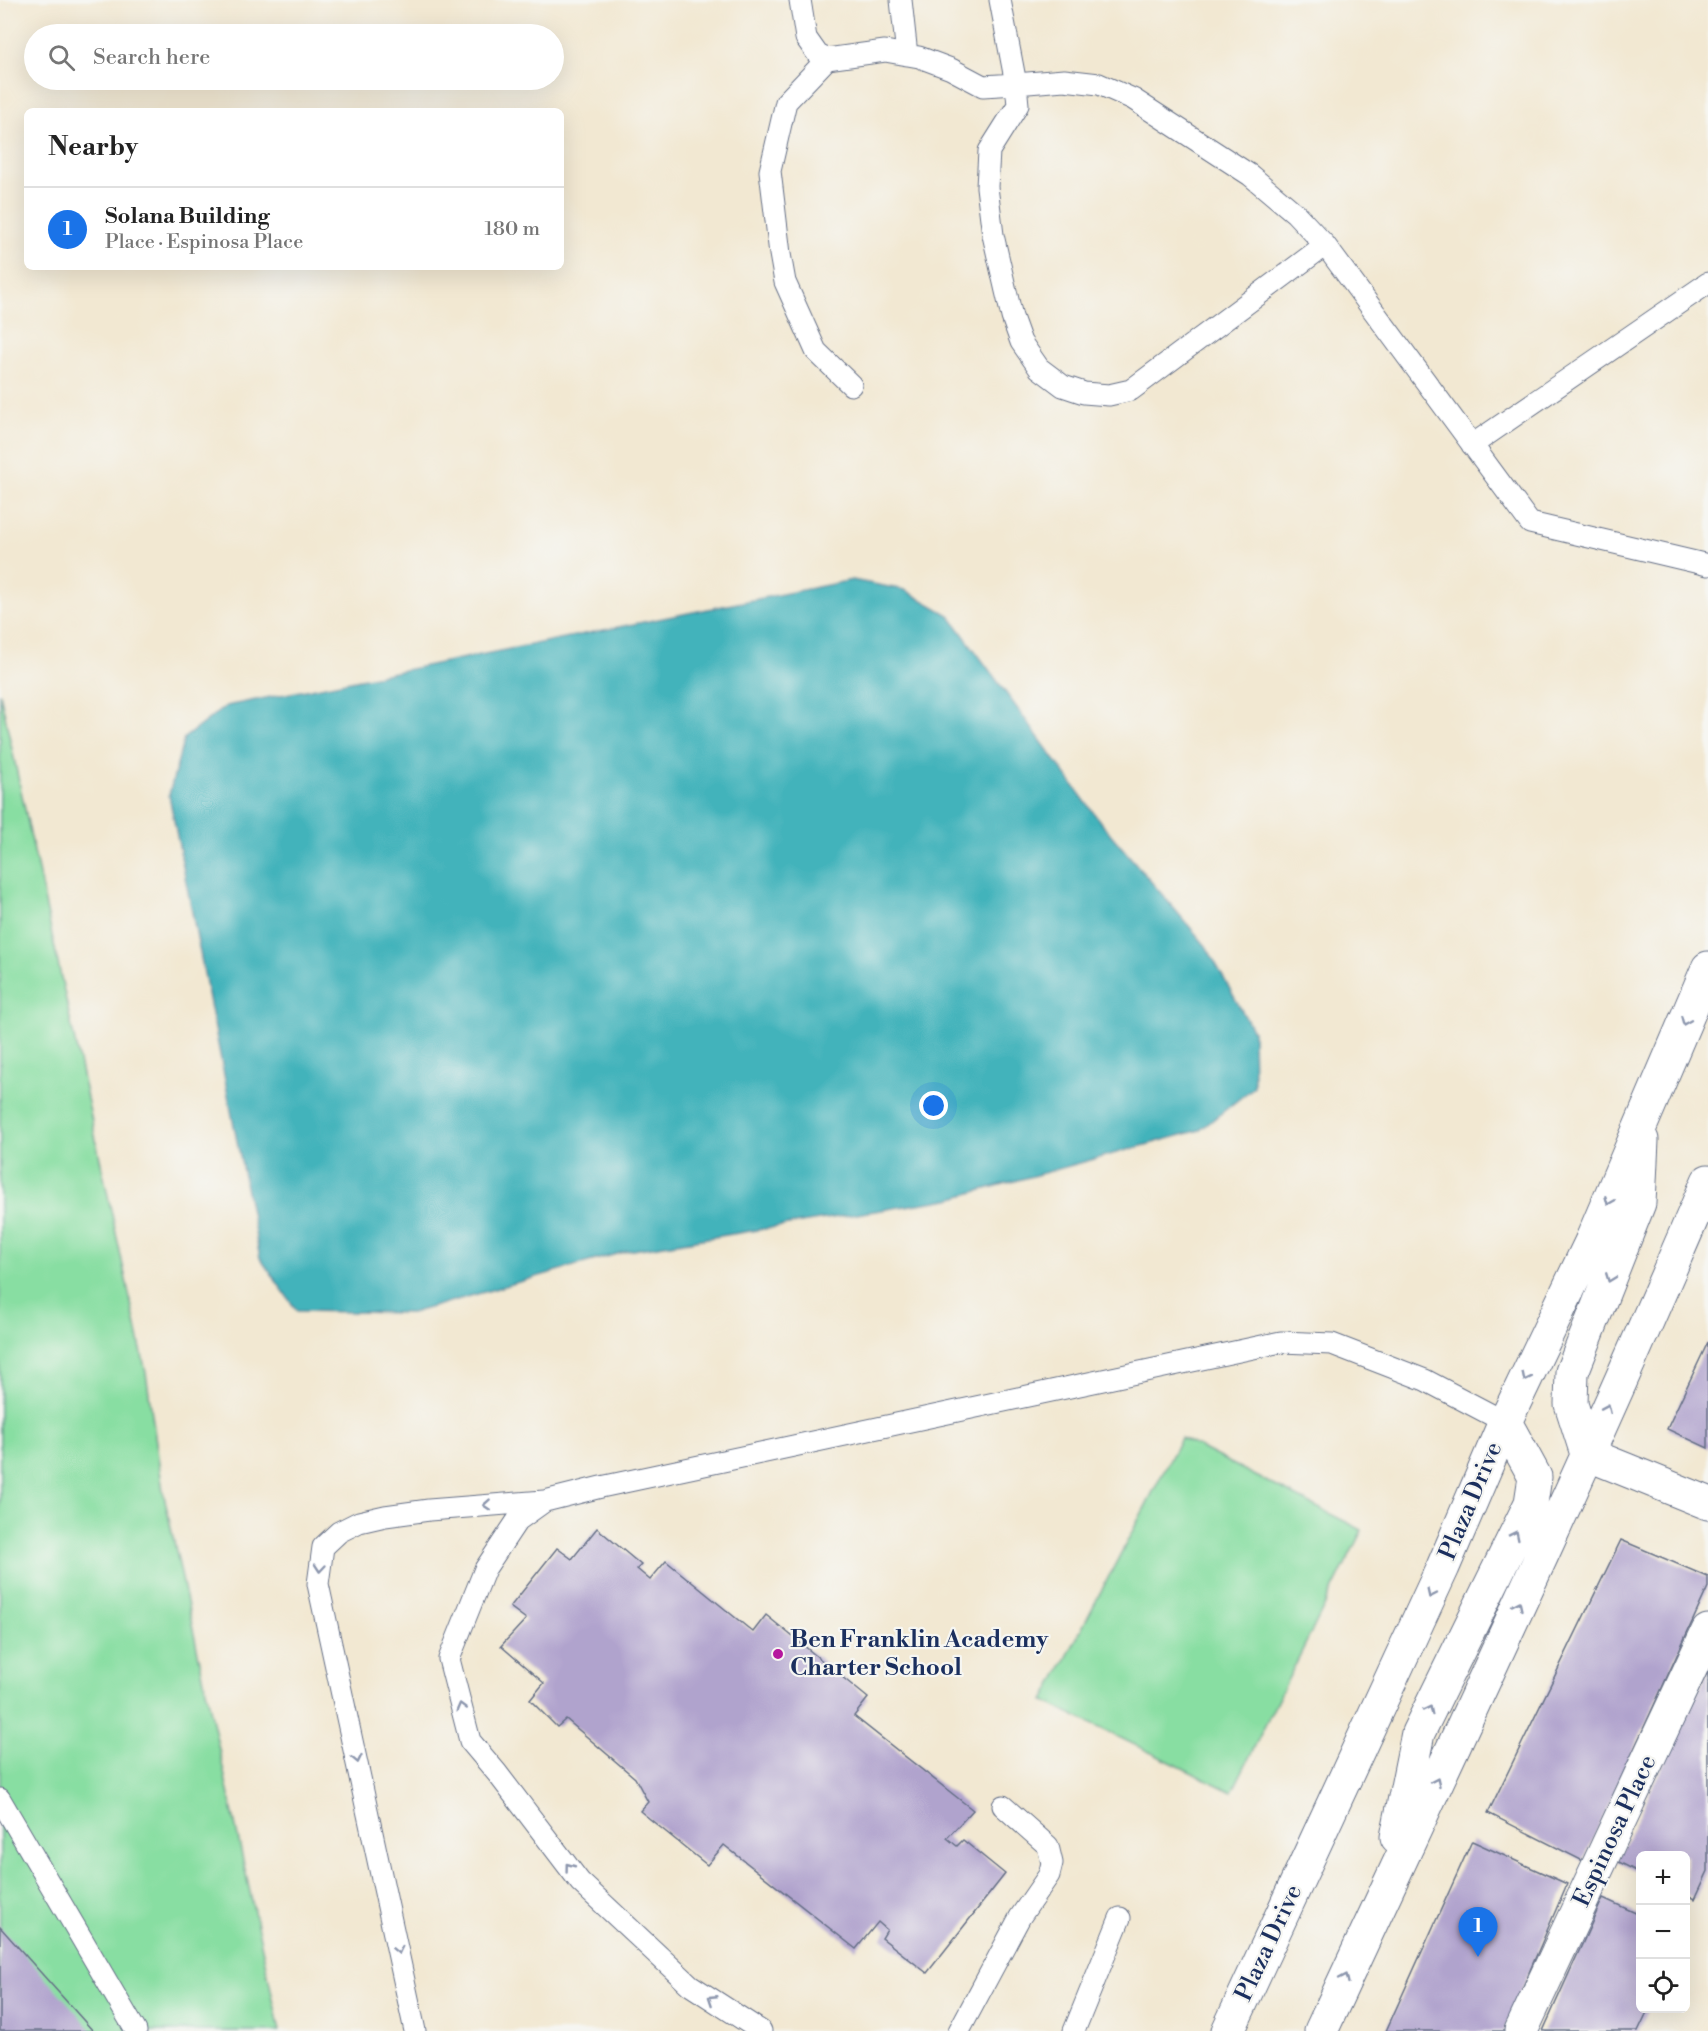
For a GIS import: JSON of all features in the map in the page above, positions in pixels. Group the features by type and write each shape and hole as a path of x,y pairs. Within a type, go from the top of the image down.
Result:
{"street":[{"name":"Plaza Drive","path":"1228,2031 1443,1567 1505,1422 1591,1242 1708,968"},
{"path":"1587,1454 1571,1404 1572,1372 1640,1203 1643,1120"},
{"path":"1321,2031 1587,1454 1668,1276 1708,1181"},
{"path":"1387,1889 1418,1734 1531,1503 1535,1477 1505,1422"},
{"path":"1587,1454 1708,1503"},
{"name":"Espinosa Place","path":"1521,2031 1708,1631"}],"lane":[{"path":"800,0 806,38 818,55 827,59 885,51 919,57 951,69 983,86 1064,80 1099,84 1133,99 1250,175 1295,213 1325,245 1530,523 1708,565"},
{"path":"901,0 907,55"},
{"path":"1000,0 1018,105 989,151 987,187 993,234 1012,317 1021,342 1039,368 1063,386 1084,393 1109,395 1131,390 1325,245"},
{"path":"827,59 786,102 770,171 785,282 816,351 851,385"},
{"path":"1472,445 1708,283"},
{"path":"415,2031 318,1584 323,1547 339,1532 359,1522 429,1509 545,1501 624,1482 1281,1342 1332,1344 1425,1380 1505,1422"},
{"path":"545,1501 517,1521 485,1569 449,1659 470,1741 580,1882 690,1985 761,2031"},
{"path":"0,1799 136,2031"},
{"path":"959,2031 1020,1917 1049,1875 1052,1863 1048,1846 1003,1806"},
{"path":"1074,2031 1120,1918"}],"green space":[{"path":"0,693 146,1373 163,1491 280,2031 0,2031"},
{"path":"1181,1438 1362,1530 1232,1792 1044,1701"}],"water":[{"path":"852,580 905,590 949,615 1101,823 1206,946 1253,1031 1254,1087 1200,1130 949,1199 627,1251 411,1313 297,1311 260,1258 169,795 184,738 226,706"}],"building":[{"path":"1708,1342 1708,1448 1667,1429"},
{"path":"597,1528 641,1565 637,1569 650,1580 666,1561 753,1632 766,1615 868,1698 854,1716 973,1810 947,1838 957,1846 963,1840 1005,1874 927,1973 882,1938 887,1930 878,1922 856,1949 724,1845 707,1865 640,1811 648,1802 635,1778 566,1719 557,1727 530,1700 544,1683 501,1646 526,1619 510,1607 557,1548 572,1559"},
{"path":"1621,1540 1708,1577 1708,1587 1583,1861 1488,1813"},
{"path":"1708,1671 1708,1871 1695,1899 1690,1896 1690,1851 1636,1851 1636,1871 1617,1861"},
{"path":"1472,1841 1567,1884 1504,2031 1386,2031"},
{"path":"1603,1898 1636,1913 1636,2013 1647,2013 1638,2031 1543,2031"},
{"path":"0,1927 93,2031 0,2031"}],"place":[{"name":"Ben Franklin Academy Charter School","path":"778,1654"},
{"name":"Solana Building","path":"1478,1957"}]}
